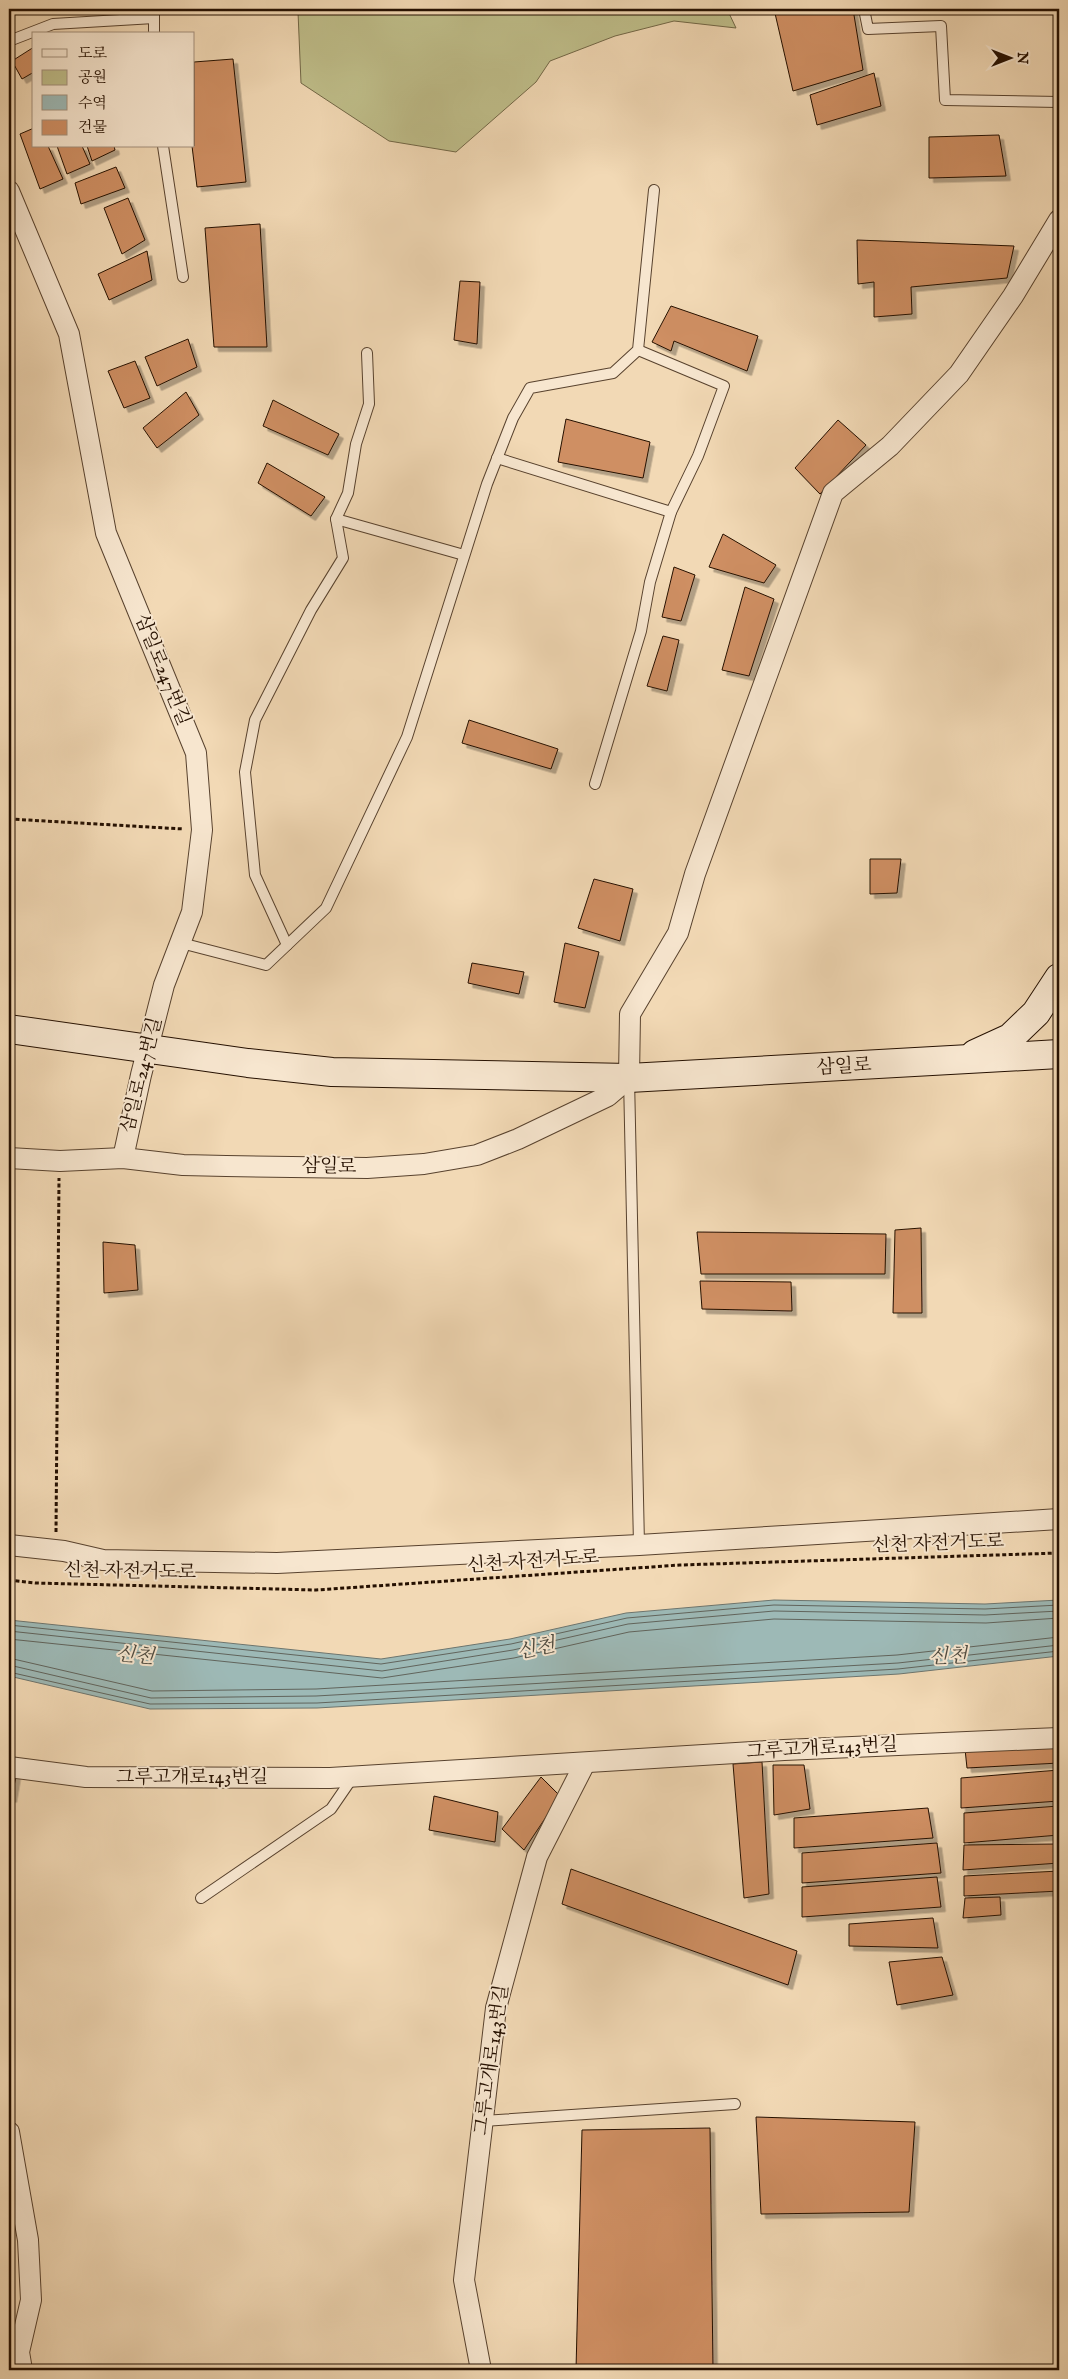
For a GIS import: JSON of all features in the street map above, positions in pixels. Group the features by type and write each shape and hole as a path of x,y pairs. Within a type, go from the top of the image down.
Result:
{"main road":[{"path":"961,1060 1010,1038 1036,1013 1059,978"},
{"name":"삼일로","path":"9,1028 332,1072 629,1078 1059,1054"}],"street":[{"name":"삼일로247번길","path":"9,191 69,334 106,533 196,753 202,830 192,912 164,985 122,1158"},
{"path":"629,1078 630,1014 678,933 695,874 833,493 890,446 959,374 1013,296 1058,224"},
{"name":"삼일로","path":"9,1158 60,1161 122,1158 183,1165 367,1168 453,1160 477,1154 548,1126 608,1096 629,1078"},
{"path":"9,1545 56,1550 103,1560 277,1563 639,1545 1059,1520"},
{"name":"그루고개로143번길","path":"9,1767 86,1777 353,1777 784,1750 1059,1738"},
{"name":"그루고개로143번길","path":"481,2370 464,2280 496,2008 537,1857 585,1763"},
{"path":"9,2132 28,2240 31,2300 19,2352 22,2370"}],"lane":[{"path":"864,9 868,30 941,26 944,100 1059,102"},
{"path":"32,32 53,24 154,13 154,32"},
{"path":"9,41 32,32"},
{"path":"163,148 183,277"},
{"path":"180,943 266,965 326,908 407,736 464,555 497,458 513,418 530,388 613,373 638,350 654,190"},
{"path":"595,784 641,631 650,582 671,512 698,456 724,386 638,350"},
{"path":"287,945 255,875 245,772 255,720 311,610 343,558 336,518 348,493 356,444 370,404 367,352"},
{"path":"497,458 671,512"},
{"path":"336,518 464,555"},
{"path":"629,1078 639,1545"},
{"path":"201,1898 331,1809 353,1777"},
{"path":"483,2121 735,2104"}],"path":[{"path":"9,819 202,830"},
{"path":"56,1550 60,1161"},
{"name":"신천 자전거도로","path":"9,1580 35,1583 316,1590 680,1565 1059,1553"}],"green space":[{"path":"296,9 727,9 736,28 674,21 615,36 550,61 536,82 456,152 389,141 301,83 298,12"}],"water":[{"name":"신천","path":"774,1600 985,1604 1059,1600 1059,1656 899,1674 317,1708 150,1709 9,1676 9,1620 381,1659 510,1639 626,1613"}],"building":[{"path":"774,9 853,9 863,70 793,91"},
{"path":"32,48 32,73 22,79 12,61"},
{"path":"233,59 246,182 197,187 192,148 195,148 195,62"},
{"path":"874,73 881,106 817,125 810,95"},
{"path":"32,129 32,148 49,148 63,179 40,189 20,134"},
{"path":"999,135 1006,176 929,178 929,137"},
{"path":"58,148 83,148 90,164 67,174"},
{"path":"88,148 114,148 115,150 92,161"},
{"path":"116,167 125,188 81,204 75,183"},
{"path":"128,198 145,240 122,254 104,208"},
{"path":"260,224 267,347 214,347 205,228"},
{"path":"857,240 1014,246 1007,278 911,287 912,314 874,317 874,282 858,284"},
{"path":"147,251 152,280 109,300 98,274"},
{"path":"460,281 480,282 477,344 454,340"},
{"path":"671,306 758,336 747,371 674,341 671,351 652,342"},
{"path":"188,339 197,367 157,386 145,357"},
{"path":"135,361 150,398 124,408 108,371"},
{"path":"186,392 199,415 157,448 143,428"},
{"path":"273,400 339,434 328,455 263,426"},
{"path":"566,419 650,442 643,478 558,462"},
{"path":"838,420 866,445 820,494 795,468"},
{"path":"267,463 325,497 311,516 258,483"},
{"path":"723,534 776,565 764,583 709,567"},
{"path":"674,567 695,575 681,621 662,617"},
{"path":"745,587 774,599 749,676 722,670"},
{"path":"663,636 679,640 667,691 647,686"},
{"path":"469,720 558,749 551,769 462,743"},
{"path":"870,859 901,859 897,893 870,894"},
{"path":"594,879 633,889 620,941 578,928"},
{"path":"565,943 599,952 585,1008 554,1002"},
{"path":"472,963 524,972 519,994 468,983"},
{"path":"921,1228 922,1313 893,1313 895,1230"},
{"path":"697,1232 886,1234 885,1274 701,1274"},
{"path":"103,1242 135,1245 138,1290 104,1293"},
{"path":"700,1281 791,1282 792,1311 702,1309"},
{"path":"1059,1744 1059,1763 967,1768 965,1749"},
{"path":"762,1762 769,1894 744,1898 733,1764"},
{"path":"773,1765 804,1765 810,1809 774,1815"},
{"path":"1059,1770 1059,1801 961,1808 961,1778"},
{"path":"9,1774 16,1775 12,1798 9,1797"},
{"path":"541,1777 560,1796 524,1850 502,1829"},
{"path":"434,1796 498,1812 495,1842 429,1830"},
{"path":"1059,1806 1059,1835 964,1843 964,1813"},
{"path":"928,1808 933,1838 794,1848 794,1818"},
{"path":"937,1843 941,1873 802,1883 802,1853"},
{"path":"1059,1844 1059,1863 963,1870 964,1845"},
{"path":"571,1869 797,1951 788,1985 562,1904"},
{"path":"1059,1871 1059,1891 964,1896 964,1876"},
{"path":"937,1877 941,1907 802,1917 802,1887"},
{"path":"1000,1897 1001,1915 963,1918 965,1898"},
{"path":"933,1918 938,1948 849,1946 849,1924"},
{"path":"942,1957 953,1995 897,2005 889,1962"},
{"path":"756,2117 915,2122 909,2212 761,2214"},
{"path":"710,2128 713,2370 576,2370 582,2130"}]}
